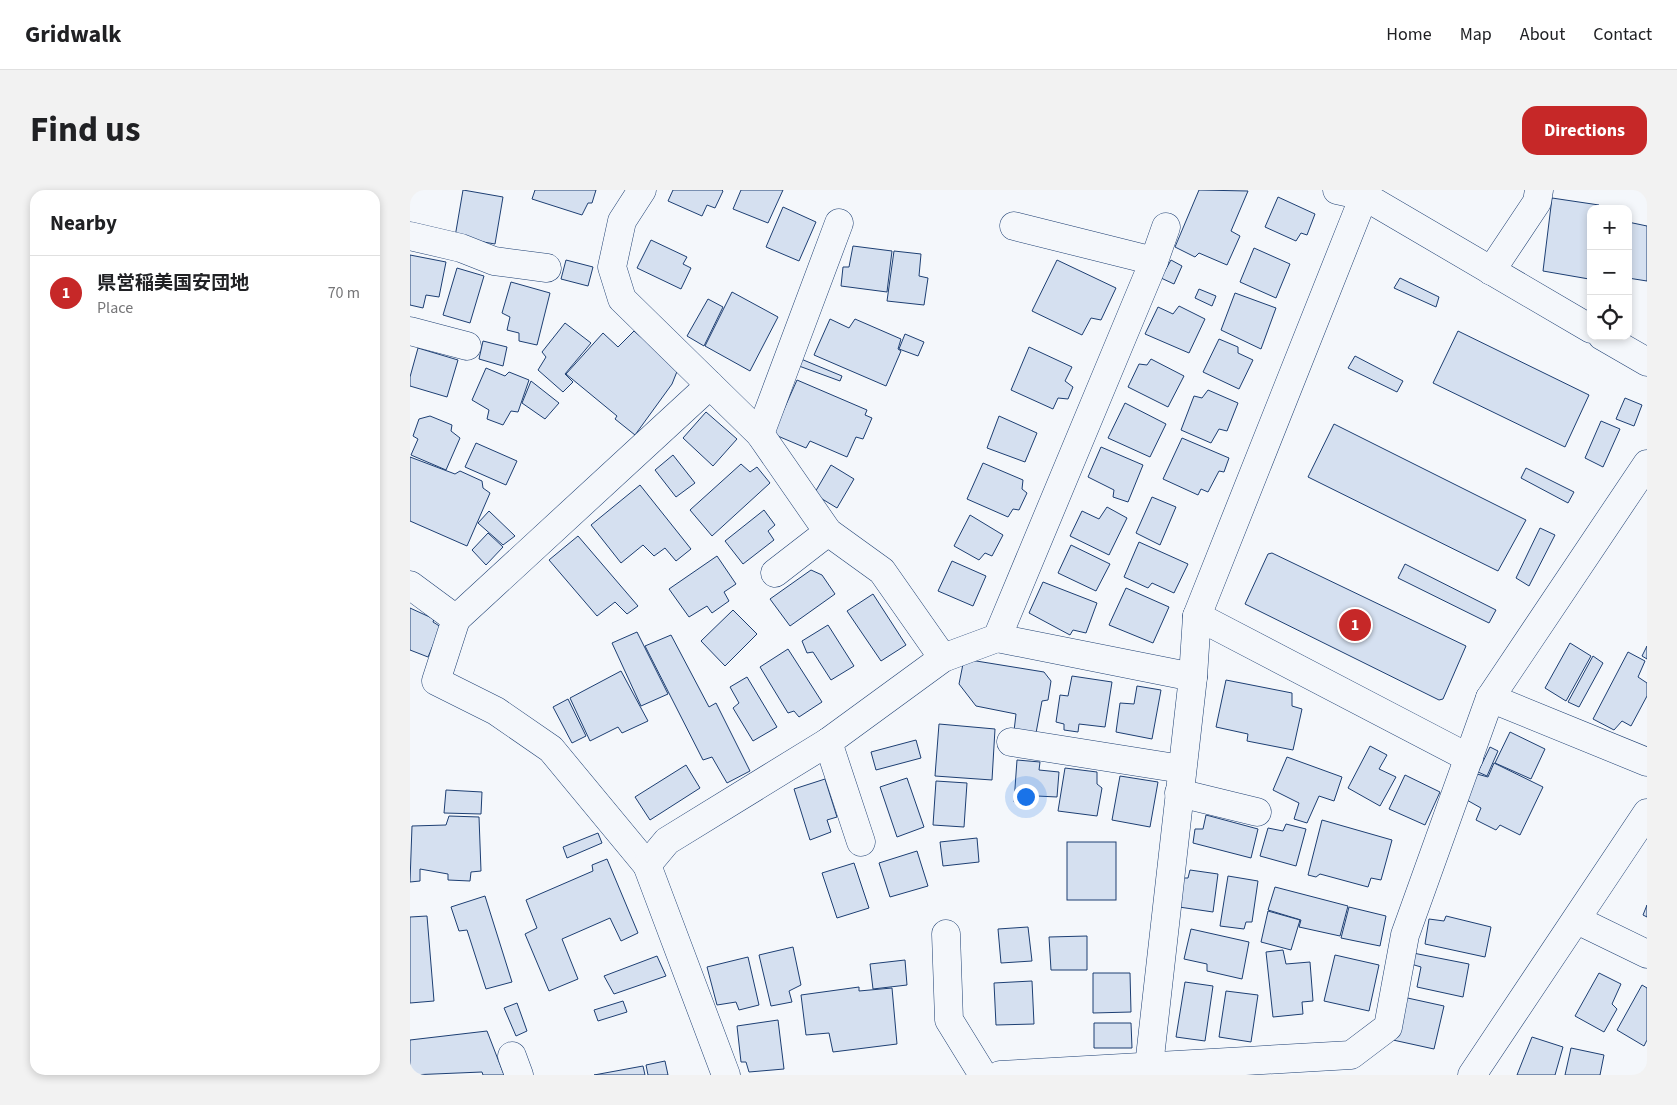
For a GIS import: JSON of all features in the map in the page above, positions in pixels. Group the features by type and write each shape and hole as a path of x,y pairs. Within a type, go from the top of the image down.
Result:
{"street":[{"path":"642,190 622,221 612,267 622,299 760,434 828,532 882,571 943,658"},
{"path":"1337,190 1364,196 1587,327"},
{"path":"1491,271 1537,202 1539,190"},
{"path":"1149,1066 1193,677 1197,616 1364,196"},
{"path":"760,434 839,223"},
{"path":"1014,226 1154,261"},
{"path":"997,638 1154,261 1166,227"},
{"path":"410,236 461,248 494,261 547,268"},
{"path":"410,331 467,346"},
{"path":"1609,340 1647,362"},
{"path":"710,385 456,619 436,681 496,711 551,749 646,865 726,1075"},
{"path":"1000,1075 1149,1066 1235,1068 1351,1055 1388,1027 1405,935 1490,698 1647,464"},
{"path":"775,573 828,532"},
{"path":"410,585 456,619"},
{"path":"1197,616 1469,758"},
{"path":"646,865 667,841 828,742 943,658 997,638 1193,677"},
{"path":"1490,698 1647,762"},
{"path":"828,742 860,842"},
{"path":"1011,742 1181,781 1257,812"},
{"path":"1472,1075 1647,813"},
{"path":"1577,920 1647,954"},
{"path":"946,934 950,1020 983,1075"}],"building":[{"path":"463,190 503,197 495,244 455,237"},
{"path":"535,190 596,190 592,203 588,203 582,215 532,199"},
{"path":"673,190 723,191 715,208 707,205 702,216 668,201"},
{"path":"741,190 783,190 768,223 733,209"},
{"path":"1199,190 1248,191 1231,231 1240,236 1227,265 1199,253 1195,257 1175,247"},
{"path":"1278,197 1315,214 1307,235 1301,233 1296,241 1265,227"},
{"path":"1552,198 1599,205 1587,205 1587,279 1543,271"},
{"path":"783,207 816,222 799,261 766,247"},
{"path":"1632,223 1647,226 1647,281 1632,279"},
{"path":"651,240 687,257 683,264 691,268 681,289 637,268"},
{"path":"853,246 892,251 887,292 841,286 843,267 849,267"},
{"path":"1254,248 1290,264 1276,298 1240,282"},
{"path":"894,251 921,254 919,276 928,278 924,305 887,301"},
{"path":"410,255 446,262 439,297 426,295 423,308 410,305"},
{"path":"566,260 593,267 588,286 561,279"},
{"path":"1057,260 1116,288 1101,320 1091,318 1082,335 1032,311"},
{"path":"1171,260 1182,266 1174,284 1161,278"},
{"path":"457,268 484,276 470,323 443,315"},
{"path":"1400,278 1439,297 1436,307 1394,288"},
{"path":"511,282 550,293 537,345 519,341 519,333 507,330 510,317 502,313"},
{"path":"1199,289 1216,296 1212,306 1195,298"},
{"path":"732,292 778,317 750,371 705,346"},
{"path":"1235,293 1276,308 1261,349 1221,330"},
{"path":"708,299 723,307 704,346 687,336"},
{"path":"1179,306 1205,319 1189,353 1145,334 1158,307 1173,314"},
{"path":"830,319 849,328 855,319 901,339 898,349 901,351 886,386 814,355"},
{"path":"565,323 591,343 565,374 573,382 563,392 538,370 546,357 542,352"},
{"path":"634,331 678,369 672,384 635,435 615,419 617,416 566,374 603,333 618,347"},
{"path":"1458,331 1589,395 1565,447 1433,383"},
{"path":"905,334 924,342 918,356 899,349"},
{"path":"1219,339 1238,347 1238,353 1253,360 1239,389 1203,372"},
{"path":"483,341 507,347 503,366 479,359"},
{"path":"1029,347 1072,367 1065,381 1073,387 1068,399 1058,398 1053,409 1011,390"},
{"path":"418,348 458,360 447,397 410,386 410,377"},
{"path":"1355,356 1403,381 1397,392 1348,368"},
{"path":"801,359 842,376 840,381 799,366"},
{"path":"1151,359 1184,376 1168,407 1128,387 1139,364 1147,365"},
{"path":"486,368 505,376 509,372 529,380 518,412 511,411 503,425 487,419 489,410 472,400"},
{"path":"797,380 867,410 865,415 872,418 863,439 856,437 847,457 810,441 806,448 773,434"},
{"path":"531,381 559,403 545,419 522,403"},
{"path":"1208,390 1238,403 1227,431 1219,429 1211,443 1181,430 1194,396 1202,398"},
{"path":"1625,398 1642,405 1634,426 1616,419"},
{"path":"1125,403 1166,424 1150,457 1108,438"},
{"path":"706,412 737,439 713,466 683,438"},
{"path":"430,416 452,425 451,431 460,438 446,470 411,455 418,439 413,436 419,419"},
{"path":"999,416 1037,433 1025,462 987,448"},
{"path":"1601,421 1620,429 1603,467 1585,458"},
{"path":"1334,424 1526,520 1498,571 1308,477"},
{"path":"1182,438 1229,458 1224,472 1219,471 1208,492 1201,489 1198,495 1163,479"},
{"path":"476,443 517,461 506,485 465,467"},
{"path":"1101,447 1143,465 1128,502 1113,497 1114,490 1088,477"},
{"path":"673,455 695,483 676,497 655,470"},
{"path":"410,457 455,474 460,471 482,481 483,488 490,493 467,546 410,521"},
{"path":"983,463 1023,480 1022,489 1027,493 1019,510 1013,509 1008,517 967,499"},
{"path":"741,464 750,472 757,467 770,483 712,536 690,510"},
{"path":"831,465 854,479 837,508 814,494"},
{"path":"1526,468 1574,492 1568,503 1521,478"},
{"path":"640,485 691,549 676,561 665,548 654,556 643,545 621,563 591,525"},
{"path":"1152,497 1176,507 1160,545 1136,533"},
{"path":"1107,507 1127,518 1109,555 1070,536 1082,511 1099,519"},
{"path":"764,510 775,525 768,531 774,540 743,564 725,541"},
{"path":"489,511 515,536 503,545 478,523"},
{"path":"970,515 1003,535 992,556 985,553 979,560 954,546"},
{"path":"1540,528 1555,535 1529,586 1516,578"},
{"path":"488,533 503,547 486,565 472,550"},
{"path":"578,536 638,606 627,614 615,602 597,616 549,560"},
{"path":"1139,542 1188,564 1174,593 1152,583 1148,588 1124,577"},
{"path":"1071,545 1110,564 1096,591 1058,573"},
{"path":"1272,553 1466,646 1443,699 1439,700 1245,604 1268,554"},
{"path":"717,556 736,584 724,592 729,601 712,613 707,606 689,617 669,589"},
{"path":"952,561 986,576 973,606 938,591"},
{"path":"1405,564 1496,610 1489,623 1398,578"},
{"path":"811,570 822,575 835,594 790,626 770,599"},
{"path":"1043,582 1097,603 1086,633 1073,630 1070,635 1029,613"},
{"path":"1126,588 1169,607 1153,643 1109,625"},
{"path":"873,594 906,645 881,661 847,611"},
{"path":"410,608 434,619 433,622 441,627 428,657 410,650"},
{"path":"733,610 757,634 725,666 701,641"},
{"path":"828,625 854,666 831,680 813,652 807,653 802,641"},
{"path":"637,632 668,694 641,706 612,643"},
{"path":"671,635 709,707 716,703 750,771 727,783 712,757 703,760 645,646"},
{"path":"1570,643 1591,656 1566,701 1545,688"},
{"path":"1647,646 1647,659 1642,656"},
{"path":"788,649 822,702 799,717 794,711 788,713 760,667"},
{"path":"1628,652 1645,661 1638,677 1647,683 1647,696 1631,726 1622,721 1614,730 1593,719"},
{"path":"1593,656 1603,663 1579,707 1568,702"},
{"path":"964,659 1044,672 1051,681 1048,700 1042,701 1036,733 1014,731 1016,714 976,706 959,684"},
{"path":"621,671 648,721 622,733 618,727 590,741 570,698"},
{"path":"1072,676 1112,682 1105,727 1079,724 1078,732 1064,730 1064,724 1056,722 1060,695 1068,696"},
{"path":"747,677 777,727 753,741 733,708 739,703 730,687"},
{"path":"1226,680 1292,693 1292,706 1302,709 1293,750 1247,741 1248,734 1216,727"},
{"path":"1137,686 1161,690 1152,739 1116,732 1120,703 1134,704"},
{"path":"568,699 586,736 572,743 553,707"},
{"path":"939,724 995,729 992,780 935,776"},
{"path":"1510,732 1545,749 1531,779 1495,763"},
{"path":"916,740 921,758 876,770 871,752"},
{"path":"1370,746 1387,755 1379,769 1396,777 1380,806 1348,788"},
{"path":"1490,747 1498,751 1487,776 1478,772"},
{"path":"1287,757 1342,777 1334,801 1319,796 1307,823 1294,819 1299,803 1273,790"},
{"path":"1017,760 1040,762 1039,770 1059,772 1057,797 1037,796 1036,804 1014,802"},
{"path":"1494,763 1543,787 1520,835 1500,825 1496,830 1476,820 1481,808 1465,799 1477,774 1488,777"},
{"path":"686,765 700,788 650,820 635,797"},
{"path":"1065,768 1097,772 1097,784 1102,788 1097,816 1058,811"},
{"path":"1405,775 1440,792 1425,825 1389,809"},
{"path":"1120,776 1158,782 1150,827 1112,820"},
{"path":"907,778 924,827 897,837 880,787"},
{"path":"825,779 837,817 827,820 831,832 810,840 794,789"},
{"path":"936,781 967,783 964,827 933,825"},
{"path":"446,790 482,792 481,814 444,813"},
{"path":"1206,815 1258,829 1251,858 1193,843 1195,829 1203,829"},
{"path":"449,816 479,817 481,871 471,872 470,881 448,880 448,874 420,869 420,881 410,882 412,826 446,825"},
{"path":"1322,820 1392,840 1381,880 1371,878 1368,887 1320,874 1316,877 1308,875"},
{"path":"1286,824 1306,829 1296,866 1260,856 1268,828 1283,831"},
{"path":"598,833 602,843 567,858 563,847"},
{"path":"977,838 979,862 943,866 940,842"},
{"path":"1067,842 1116,842 1116,900 1067,900"},
{"path":"917,851 928,886 890,897 879,863"},
{"path":"607,859 638,933 621,941 610,918 562,939 578,979 549,991 525,934 537,928 526,900 593,871 592,865"},
{"path":"854,863 869,908 837,918 822,873"},
{"path":"1190,870 1218,874 1213,912 1179,907 1182,878 1188,878"},
{"path":"1228,876 1258,881 1252,922 1246,922 1244,929 1220,926"},
{"path":"1275,887 1348,906 1340,936 1299,927 1301,920 1268,910"},
{"path":"485,896 512,982 486,989 467,930 459,931 451,907"},
{"path":"1647,905 1647,917 1643,915"},
{"path":"1349,907 1386,916 1380,946 1341,938"},
{"path":"1268,911 1300,920 1291,950 1261,942"},
{"path":"427,916 434,1001 410,1003 410,917"},
{"path":"1446,916 1491,927 1485,957 1425,944 1429,919 1444,921"},
{"path":"1028,927 1032,961 1001,963 998,929"},
{"path":"1191,929 1249,942 1242,979 1207,971 1207,964 1184,959"},
{"path":"1087,936 1087,970 1051,970 1049,937"},
{"path":"793,947 801,985 789,991 792,1002 771,1006 759,955"},
{"path":"1283,950 1286,964 1310,962 1313,1001 1302,1002 1303,1014 1273,1017 1266,952"},
{"path":"1413,953 1469,964 1463,997 1417,987 1421,967 1411,964"},
{"path":"1335,955 1379,965 1369,1011 1324,1001"},
{"path":"657,956 666,976 614,994 604,976"},
{"path":"748,957 759,1005 739,1010 736,1002 717,1005 707,967"},
{"path":"905,960 907,985 873,989 870,964"},
{"path":"1093,973 1130,973 1131,1012 1093,1013"},
{"path":"1599,973 1621,984 1612,1004 1617,1009 1604,1032 1575,1016"},
{"path":"1032,981 1034,1024 996,1025 994,983"},
{"path":"1185,982 1213,986 1205,1041 1176,1037"},
{"path":"1642,985 1647,988 1647,1040 1644,1046 1617,1030"},
{"path":"859,987 859,991 892,988 897,1044 833,1052 829,1033 806,1035 801,995"},
{"path":"1226,991 1258,995 1251,1042 1219,1037"},
{"path":"1403,997 1444,1006 1434,1049 1393,1040"},
{"path":"623,1001 627,1012 598,1021 594,1010"},
{"path":"517,1003 527,1031 516,1036 504,1008"},
{"path":"778,1020 784,1069 749,1072 746,1062 741,1062 737,1026"},
{"path":"1094,1023 1131,1023 1132,1048 1094,1048"},
{"path":"487,1031 504,1075 483,1075 482,1072 410,1075 410,1040"},
{"path":"1532,1037 1563,1047 1555,1075 1517,1075"},
{"path":"1571,1048 1604,1055 1600,1075 1565,1075"},
{"path":"665,1061 668,1075 648,1075 646,1065"},
{"path":"643,1066 645,1075 594,1075"}],"place":[{"name":"県営稲美国安団地","path":"1355,625"}]}
